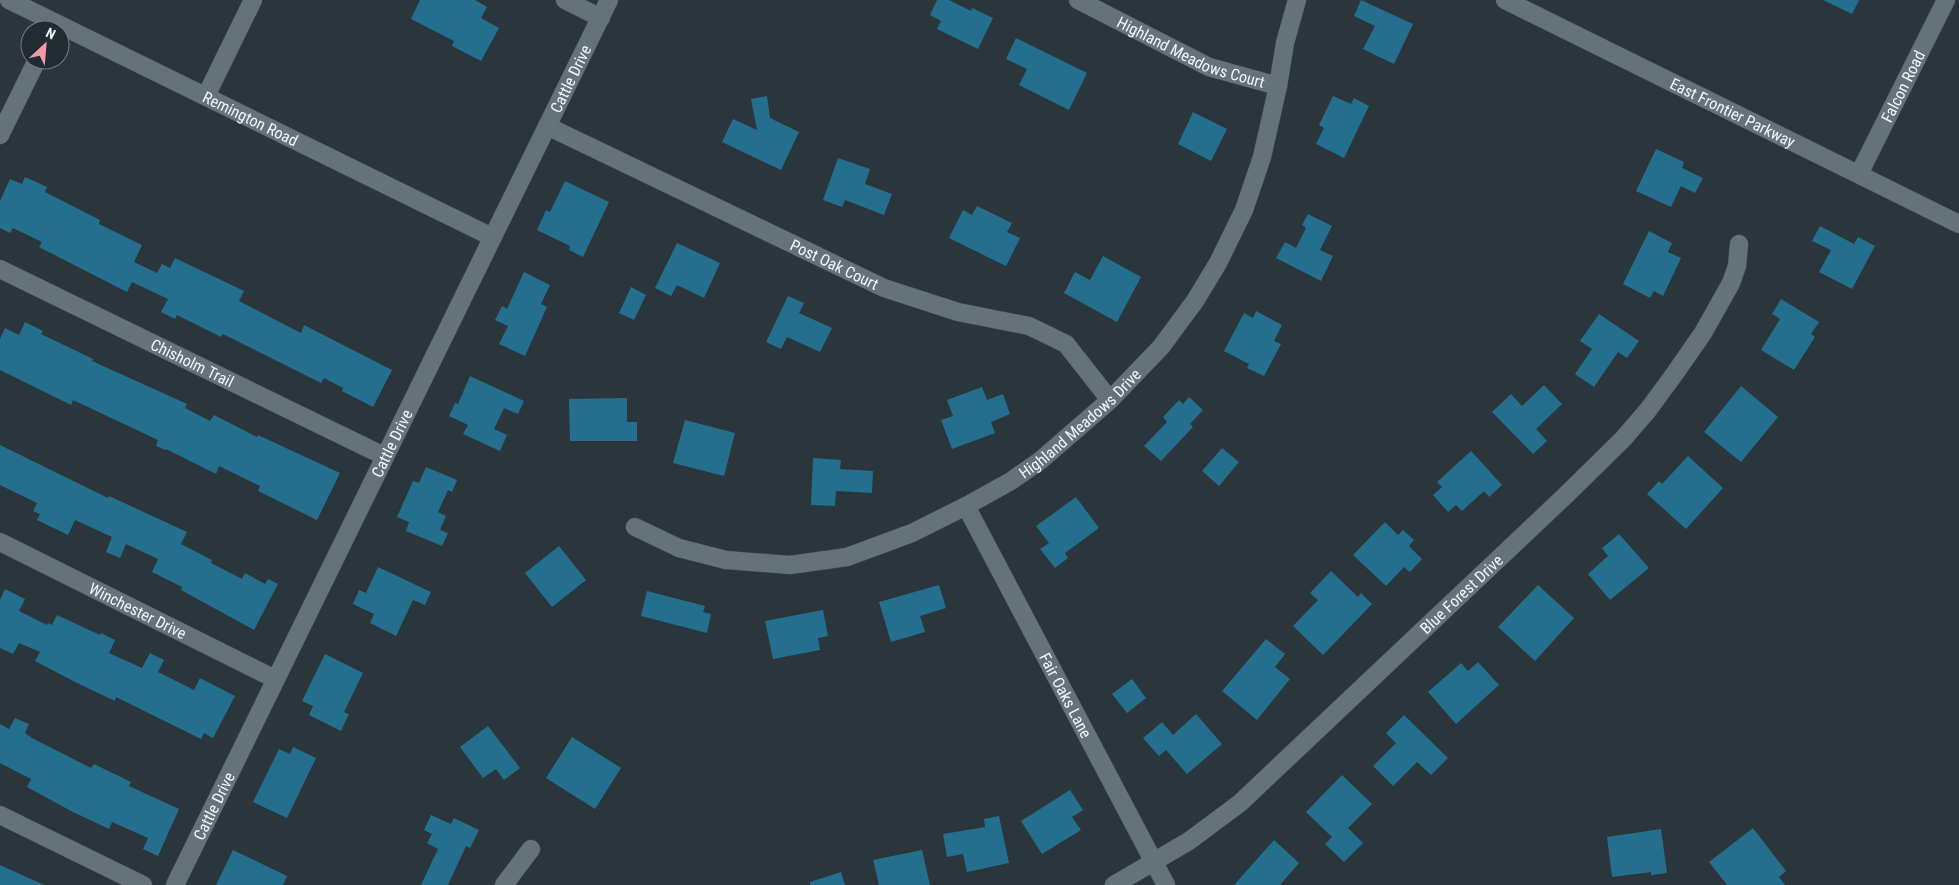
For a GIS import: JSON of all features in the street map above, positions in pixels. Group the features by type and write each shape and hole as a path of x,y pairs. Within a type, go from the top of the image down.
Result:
{"street":[{"name":"Remington Road","path":"9,0 44,20"},
{"path":"206,96 253,0"},
{"path":"565,0 601,18"},
{"name":"Cattle Drive","path":"175,885 609,0"},
{"name":"Highland Meadows Court","path":"1078,0 1209,67 1278,86"},
{"name":"Highland Meadows Drive","path":"634,527 679,548 726,560 790,565 847,557 912,533 993,492 1064,441 1110,400 1160,347 1201,293 1218,263 1255,181 1270,131 1284,43 1297,0"},
{"name":"East Frontier Parkway","path":"1505,0 1959,224"},
{"name":"Falcon Road","path":"1859,174 1946,0"},
{"name":"Remington Road","path":"70,33 206,96 492,237"},
{"path":"0,135 32,70"},
{"name":"Post Oak Court","path":"547,126 884,288 958,312 1029,326 1066,344 1110,400"},
{"name":"Blue Forest Drive","path":"1114,885 1189,841 1240,803 1623,439 1658,396 1703,333 1731,283 1739,244"},
{"name":"Chisholm Trail","path":"0,269 384,456"},
{"name":"Fair Oaks Lane","path":"966,506 1166,885"},
{"name":"Winchester Drive","path":"0,542 275,679"},
{"path":"0,815 143,885"},
{"path":"504,885 531,849"}],"building":[{"path":"420,0 475,0 487,7 481,18 499,28 481,61 452,46 454,41 411,19"},
{"path":"937,0 949,0 971,11 972,8 993,18 978,49 937,29 941,21 930,15"},
{"path":"1361,0 1413,24 1394,64 1363,49 1375,26 1354,16"},
{"path":"1823,0 1859,0 1852,14"},
{"path":"1016,38 1087,73 1069,110 1019,85 1027,69 1006,59"},
{"path":"767,96 770,118 799,132 781,170 722,142 733,119 757,130 751,99"},
{"path":"1333,96 1351,104 1354,98 1369,106 1344,158 1316,144 1324,128 1319,125"},
{"path":"1193,112 1227,129 1211,161 1178,144"},
{"path":"1656,149 1684,162 1682,168 1703,178 1695,193 1681,186 1671,207 1636,191"},
{"path":"838,158 870,169 865,184 892,194 884,215 845,200 842,207 823,200"},
{"path":"25,177 47,187 45,192 100,220 99,224 142,245 134,262 157,273 162,264 170,268 175,258 244,291 239,301 301,333 304,325 392,370 373,407 342,391 343,388 324,378 321,383 223,334 221,337 177,315 175,319 161,312 168,299 132,282 127,292 39,247 42,242 13,228 10,233 0,228 0,201 10,179 22,184"},
{"path":"565,181 609,202 583,257 569,250 570,246 537,230 546,210 550,212"},
{"path":"977,206 1012,223 1007,232 1020,238 1006,266 949,238 963,210 972,215"},
{"path":"1308,214 1332,226 1320,250 1333,256 1321,281 1276,258 1285,242 1296,248 1306,228 1302,225"},
{"path":"1820,226 1854,244 1858,237 1875,246 1852,289 1819,272 1831,250 1812,241"},
{"path":"1649,231 1672,243 1668,252 1681,258 1663,296 1654,291 1650,298 1623,284"},
{"path":"677,243 720,263 704,298 677,285 671,296 655,288"},
{"path":"1103,256 1141,277 1117,322 1064,293 1075,272 1090,280"},
{"path":"524,272 550,285 541,304 547,307 525,356 499,344 508,326 495,320 502,306 507,309"},
{"path":"631,287 646,295 634,320 619,313"},
{"path":"788,296 804,303 799,313 832,328 820,352 787,337 781,349 766,342"},
{"path":"1781,299 1819,322 1811,334 1815,337 1794,370 1761,350 1780,319 1772,314"},
{"path":"1256,311 1282,325 1274,341 1281,344 1264,376 1247,368 1249,364 1224,351 1244,313 1253,318"},
{"path":"1599,314 1639,341 1627,358 1618,352 1594,387 1575,374 1592,349 1580,341"},
{"path":"25,322 43,331 41,334 93,359 92,361 187,404 185,408 210,421 214,415 257,437 258,435 340,473 317,520 258,491 260,486 219,466 216,474 166,449 156,446 158,440 73,400 71,405 0,370 0,339 5,328 19,335"},
{"path":"470,376 524,401 518,414 504,408 494,429 507,435 500,451 463,434 468,425 449,416 455,403 458,404"},
{"path":"1544,385 1562,404 1536,429 1547,441 1533,454 1492,412 1511,394 1522,406"},
{"path":"1741,386 1778,417 1741,462 1704,432"},
{"path":"982,387 987,400 1003,394 1010,414 991,422 995,433 952,449 941,420 953,416 947,400"},
{"path":"1189,397 1203,410 1190,424 1193,427 1161,461 1144,446 1167,422 1163,417 1179,400 1183,404"},
{"path":"627,398 627,422 637,422 637,441 570,441 569,399"},
{"path":"685,420 735,433 724,476 673,463"},
{"path":"0,445 108,498 109,496 187,532 181,544 212,560 211,563 242,579 245,573 265,584 268,579 278,584 254,630 181,590 182,587 152,572 158,559 126,544 120,558 106,552 112,537 75,520 68,535 37,520 40,514 33,511 37,503 0,485"},
{"path":"1222,448 1239,462 1219,486 1202,471"},
{"path":"1471,451 1502,485 1489,497 1484,491 1462,511 1456,505 1448,512 1433,495 1442,487 1437,482"},
{"path":"1688,456 1723,488 1686,529 1647,494 1659,481 1662,484"},
{"path":"813,458 841,460 840,469 873,471 872,493 836,491 835,506 811,505"},
{"path":"426,467 457,480 452,492 448,490 438,512 446,516 440,530 448,533 442,546 406,531 409,522 397,517 413,481 419,483"},
{"path":"1076,497 1099,528 1065,553 1068,558 1055,568 1040,549 1049,543 1036,526"},
{"path":"1385,522 1398,535 1403,530 1414,540 1409,546 1422,559 1410,572 1404,567 1386,586 1353,555"},
{"path":"1619,534 1649,568 1610,600 1588,574 1608,556 1602,548"},
{"path":"559,546 586,580 552,607 525,573"},
{"path":"378,567 431,592 425,605 413,600 396,636 370,623 374,614 353,604 359,590 366,593"},
{"path":"1331,571 1358,597 1361,593 1372,604 1323,655 1293,626 1318,600 1310,593"},
{"path":"939,585 946,608 920,616 925,632 891,642 879,602"},
{"path":"1538,585 1574,618 1535,661 1498,627"},
{"path":"5,589 25,599 19,611 47,625 48,623 52,625 57,615 115,640 109,653 142,668 150,653 164,660 158,672 194,690 200,678 235,696 213,738 204,733 201,739 116,697 115,701 77,683 35,661 40,652 19,643 13,654 0,648 0,600"},
{"path":"647,591 705,606 703,612 711,614 707,633 641,616"},
{"path":"823,610 828,636 818,638 820,650 773,659 765,621"},
{"path":"1266,639 1285,654 1275,667 1290,679 1257,720 1222,691"},
{"path":"325,654 363,673 344,712 349,714 341,731 309,715 313,706 302,701"},
{"path":"1478,662 1499,685 1456,724 1428,692 1461,663 1468,671"},
{"path":"1132,679 1146,698 1127,713 1112,694"},
{"path":"1196,714 1222,744 1187,774 1166,750 1159,756 1143,738 1162,722 1173,735"},
{"path":"1404,715 1448,758 1431,775 1417,762 1393,786 1373,766 1396,743 1386,733"},
{"path":"15,718 29,724 25,733 32,738 91,768 94,764 131,782 129,786 179,809 158,856 143,849 148,838 112,822 109,829 71,811 27,787 31,779 0,763 0,724 9,729"},
{"path":"488,726 520,768 504,780 496,769 483,778 460,747"},
{"path":"572,737 621,768 595,809 546,778"},
{"path":"293,747 316,758 287,818 253,802 279,749 290,754"},
{"path":"1342,775 1372,804 1348,828 1363,843 1344,862 1325,844 1332,837 1306,812"},
{"path":"1070,790 1083,810 1072,817 1081,830 1042,854 1021,821"},
{"path":"431,815 451,824 454,818 479,830 470,848 466,846 448,885 421,885 438,849 427,843 432,834 424,830"},
{"path":"999,816 1009,863 967,872 963,854 947,857 943,834 985,827 984,819"},
{"path":"1753,828 1786,871 1779,877 1785,885 1727,885 1709,862"},
{"path":"1661,829 1667,873 1651,875 1651,872 1612,877 1607,837"},
{"path":"1274,840 1299,863 1280,885 1234,885"},
{"path":"233,850 287,876 283,885 216,885"},
{"path":"922,850 930,885 879,885 873,860"},
{"path":"0,865 44,885 0,885"},
{"path":"841,872 845,885 810,885 810,882"}]}
